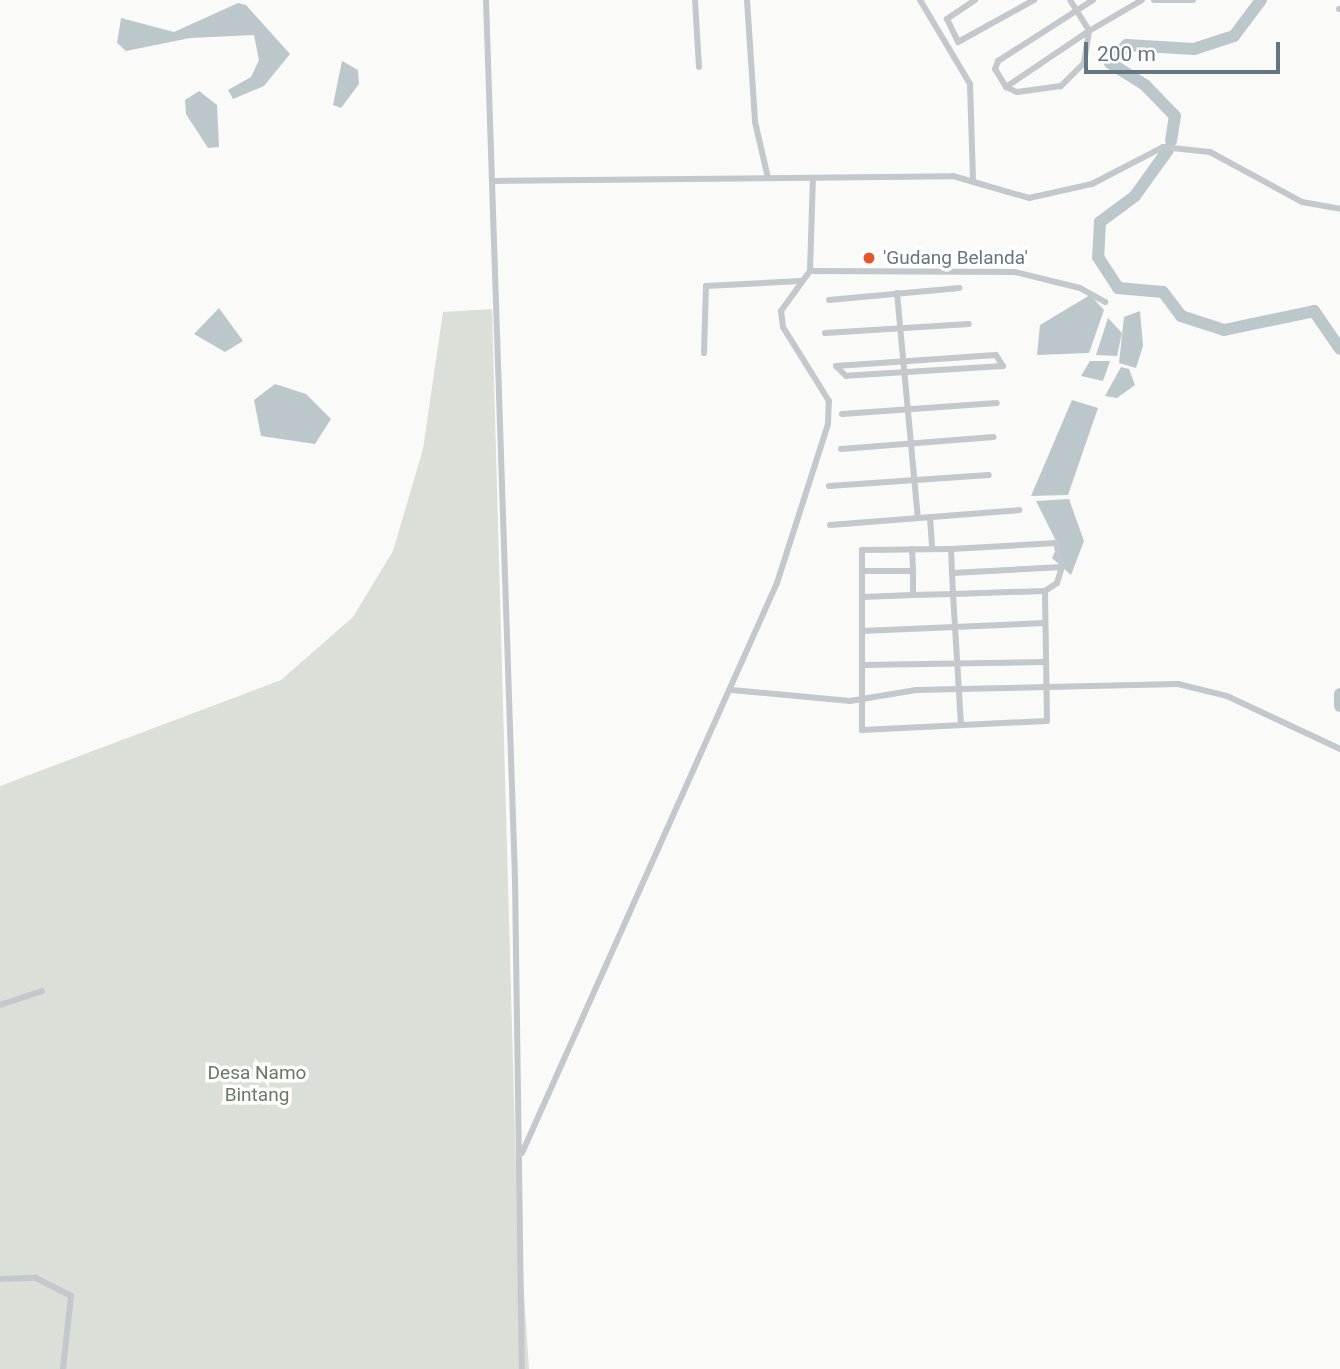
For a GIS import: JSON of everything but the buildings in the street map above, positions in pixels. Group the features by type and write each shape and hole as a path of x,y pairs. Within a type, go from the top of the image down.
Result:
{"street":[{"path":"486,0 495,181 521,1155 522,1369"},
{"path":"695,0 699,67"},
{"path":"747,0 755,122 768,178"},
{"path":"920,0 970,84 973,178"},
{"path":"975,0 947,19 958,43 1034,0"},
{"path":"1070,0 1077,11 1089,31 1084,63 1061,86 1017,92 1006,87 994,65 1077,11 1093,0"},
{"path":"1006,87 1089,31 1142,0"},
{"path":"1154,0 1194,0"},
{"path":"495,181 973,178 1029,198 1092,184 1163,147 1191,149 1216,155 1302,202 1340,209"},
{"path":"521,1155 732,690 777,583 830,411 818,379 783,327 781,311 800,281 810,271 813,178"},
{"path":"810,271 1002,271 1080,288 1105,302"},
{"path":"704,353 706,286 800,281"},
{"path":"829,300 959,288"},
{"path":"897,293 918,518"},
{"path":"825,333 969,324"},
{"path":"996,355 1003,366 846,376 836,366 904,364 996,355"},
{"path":"842,414 908,412 996,403"},
{"path":"841,449 994,438"},
{"path":"829,486 989,475"},
{"path":"830,524 1019,510"},
{"path":"930,517 932,549"},
{"path":"862,597 1045,591 1058,583 1062,567 1056,543 951,549 862,550 862,597 862,631 862,665 862,698 862,730 1047,721 1045,591"},
{"path":"912,549 913,595"},
{"path":"951,549 961,725"},
{"path":"952,573 1062,567"},
{"path":"862,571 913,571"},
{"path":"862,631 1045,623"},
{"path":"862,665 1046,662"},
{"path":"732,690 862,698 1045,684 1206,688 1340,749"},
{"path":"0,1005 41,991"},
{"path":"0,1279 36,1278 70,1294 63,1369"}],"green space":[{"name":"Desa Namo Bintang","path":"492,309 516,1172 529,1369 0,1369 0,786 281,680 353,617 393,551 423,449 443,312"}],"shaded area":[{"path":"238,3 246,5 290,54 264,86 233,99 228,90 251,77 259,60 254,35 190,38 126,51 117,43 121,18 174,32"},
{"path":"342,61 358,70 359,84 341,108 333,105"},
{"path":"199,91 217,105 219,147 208,148 186,114 185,100"},
{"path":"1090,295 1104,310 1089,353 1037,355 1040,325"},
{"path":"219,308 243,341 225,352 194,334"},
{"path":"1140,311 1143,346 1136,368 1119,363 1124,317"},
{"path":"1108,318 1122,333 1117,356 1096,355"},
{"path":"1090,361 1110,361 1103,381 1081,376"},
{"path":"1121,367 1129,369 1135,385 1117,398 1105,396"},
{"path":"275,384 306,394 331,419 315,444 261,436 254,400"},
{"path":"1072,400 1098,408 1068,495 1031,496"},
{"path":"1069,499 1084,541 1071,575 1052,558 1058,545 1036,501"}],"waterway":[{"path":"1171,141 1175,116 1145,85 1110,63 1127,45 1194,49 1234,36 1261,0"},
{"path":"1168,150 1135,196 1100,222 1098,257 1118,288 1163,292 1181,316 1224,330 1314,311 1340,349"},
{"path":"1340,694 1340,706"}],"place":[{"name":"'Gudang Belanda'","path":"869,258"}]}
